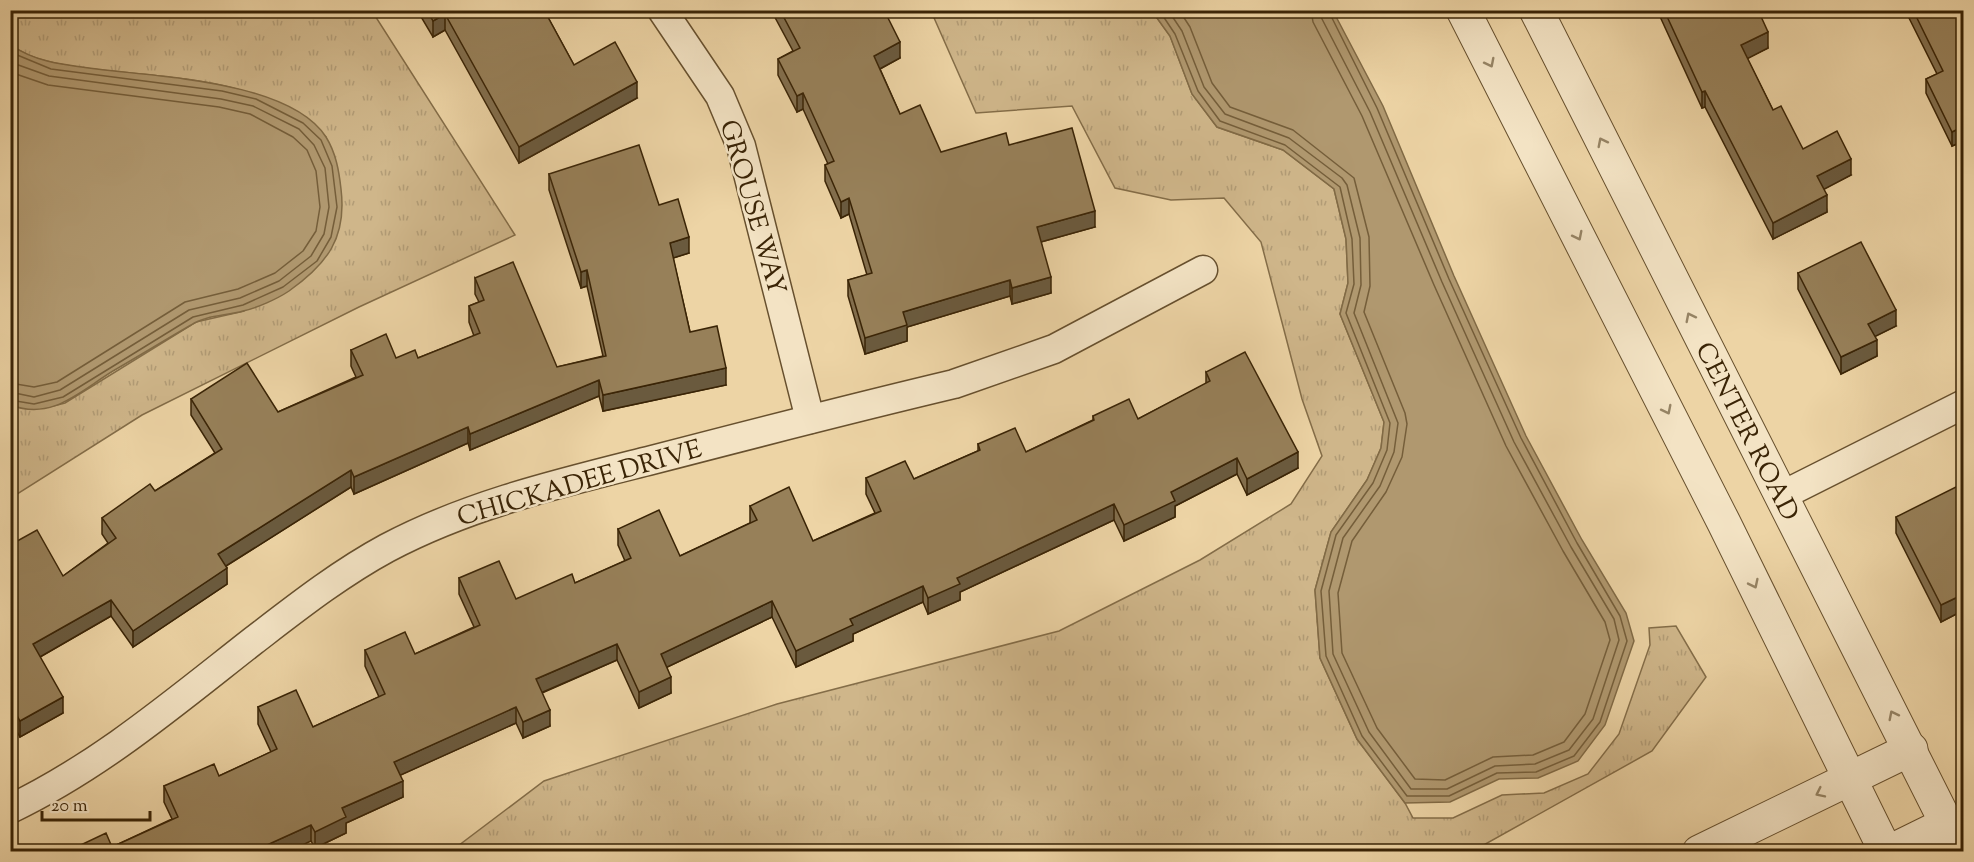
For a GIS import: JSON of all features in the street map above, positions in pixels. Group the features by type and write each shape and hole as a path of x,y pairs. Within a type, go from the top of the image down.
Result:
{"street":[{"name":"GROUSE WAY","path":"662,10 720,96 741,146 810,419"},
{"path":"1463,10 1724,523 1888,852 1955,837"},
{"name":"CENTER ROAD","path":"1536,10 1955,837"},
{"name":"CHICKADEE DRIVE","path":"10,809 85,768 121,744 341,576 386,548 438,524 508,498 954,384 1006,368 1054,349 1203,270"},
{"path":"1781,496 1964,404"},
{"path":"1699,852 1911,749"}],"green space":[{"path":"10,11 372,11 515,235 359,307 142,415 11,498 11,405 31,409 65,403 196,322 244,311 326,137 302,117 275,102 247,92 186,79 71,66 30,55 11,45"},
{"path":"931,11 1152,11 1170,36 1192,94 1217,127 1283,150 1334,189 1346,239 1348,283 1340,314 1384,422 1381,448 1367,480 1331,532 1315,590 1320,658 1357,739 1405,803 1413,818 1453,818 1502,795 1544,793 1588,774 1619,734 1650,645 1649,628 1676,626 1706,677 1652,751 1473,851 450,852 544,781 777,704 1059,631 1200,560 1291,504 1322,456 1302,399 1261,242 1224,198 1171,200 1115,188 1072,106 976,113"}],"water":[{"path":"1152,11 1333,11 1383,106 1454,276 1526,436 1582,540 1626,613 1634,641 1605,725 1578,761 1538,778 1499,779 1450,802 1405,803 1357,739 1320,658 1315,590 1331,532 1367,480 1381,448 1384,422 1340,314 1348,283 1346,239 1334,189 1283,150 1217,127 1192,94 1170,36"},
{"path":"11,45 31,56 52,62 187,79 254,93 284,104 308,118 326,137 335,156 339,176 341,222 332,248 314,271 289,291 273,300 249,310 210,317 197,322 77,395 53,407 26,409 11,405"}],"building":[{"path":"427,10 544,10 574,65 615,42 637,82 519,147 445,14 433,21"},
{"path":"780,10 884,10 900,42 874,56 900,114 920,105 941,152 1006,133 1009,145 1072,128 1095,211 1037,227 1051,277 1012,288 1010,280 903,312 907,325 865,338 848,280 872,273 849,198 841,202 825,165 834,161 803,93 797,96 778,59 800,48"},
{"path":"1664,10 1758,10 1768,32 1741,45 1773,110 1781,106 1803,149 1837,131 1851,159 1817,176 1827,195 1773,223 1705,91 1702,92"},
{"path":"1913,10 1964,10 1964,126 1952,132 1926,79 1943,71"},
{"path":"639,145 659,205 678,199 689,237 670,243 690,332 717,326 726,368 603,395 599,380 470,434 468,427 354,477 351,470 218,554 227,568 133,631 111,600 33,644 63,697 20,721 15,712 10,715 10,545 37,530 63,576 116,538 102,518 150,484 155,491 222,449 191,399 247,363 278,412 363,375 351,350 386,334 396,358 415,350 418,358 480,333 469,306 484,300 475,278 513,262 557,367 606,356 587,270 581,272 549,174"},
{"path":"1861,242 1896,310 1868,324 1877,340 1841,357 1798,273"},
{"path":"1245,352 1298,452 1247,479 1237,458 1171,492 1175,501 1124,525 1114,504 957,578 960,584 928,598 923,586 850,619 853,625 796,651 772,601 661,654 671,677 639,692 617,644 536,679 550,710 523,722 516,707 394,762 403,781 342,808 346,817 315,832 311,825 260,848 262,852 66,852 106,833 112,847 178,817 164,786 214,764 219,776 277,749 258,707 296,690 313,727 385,694 365,650 405,632 415,654 480,625 459,578 499,561 516,599 572,574 575,583 631,558 618,529 659,510 680,556 757,520 750,506 789,487 813,541 881,511 866,478 905,461 914,479 980,450 978,444 1015,428 1026,452 1094,420 1093,416 1129,399 1138,419 1210,381 1206,372"},
{"path":"1960,485 1964,492 1964,594 1941,605 1896,517"}]}
